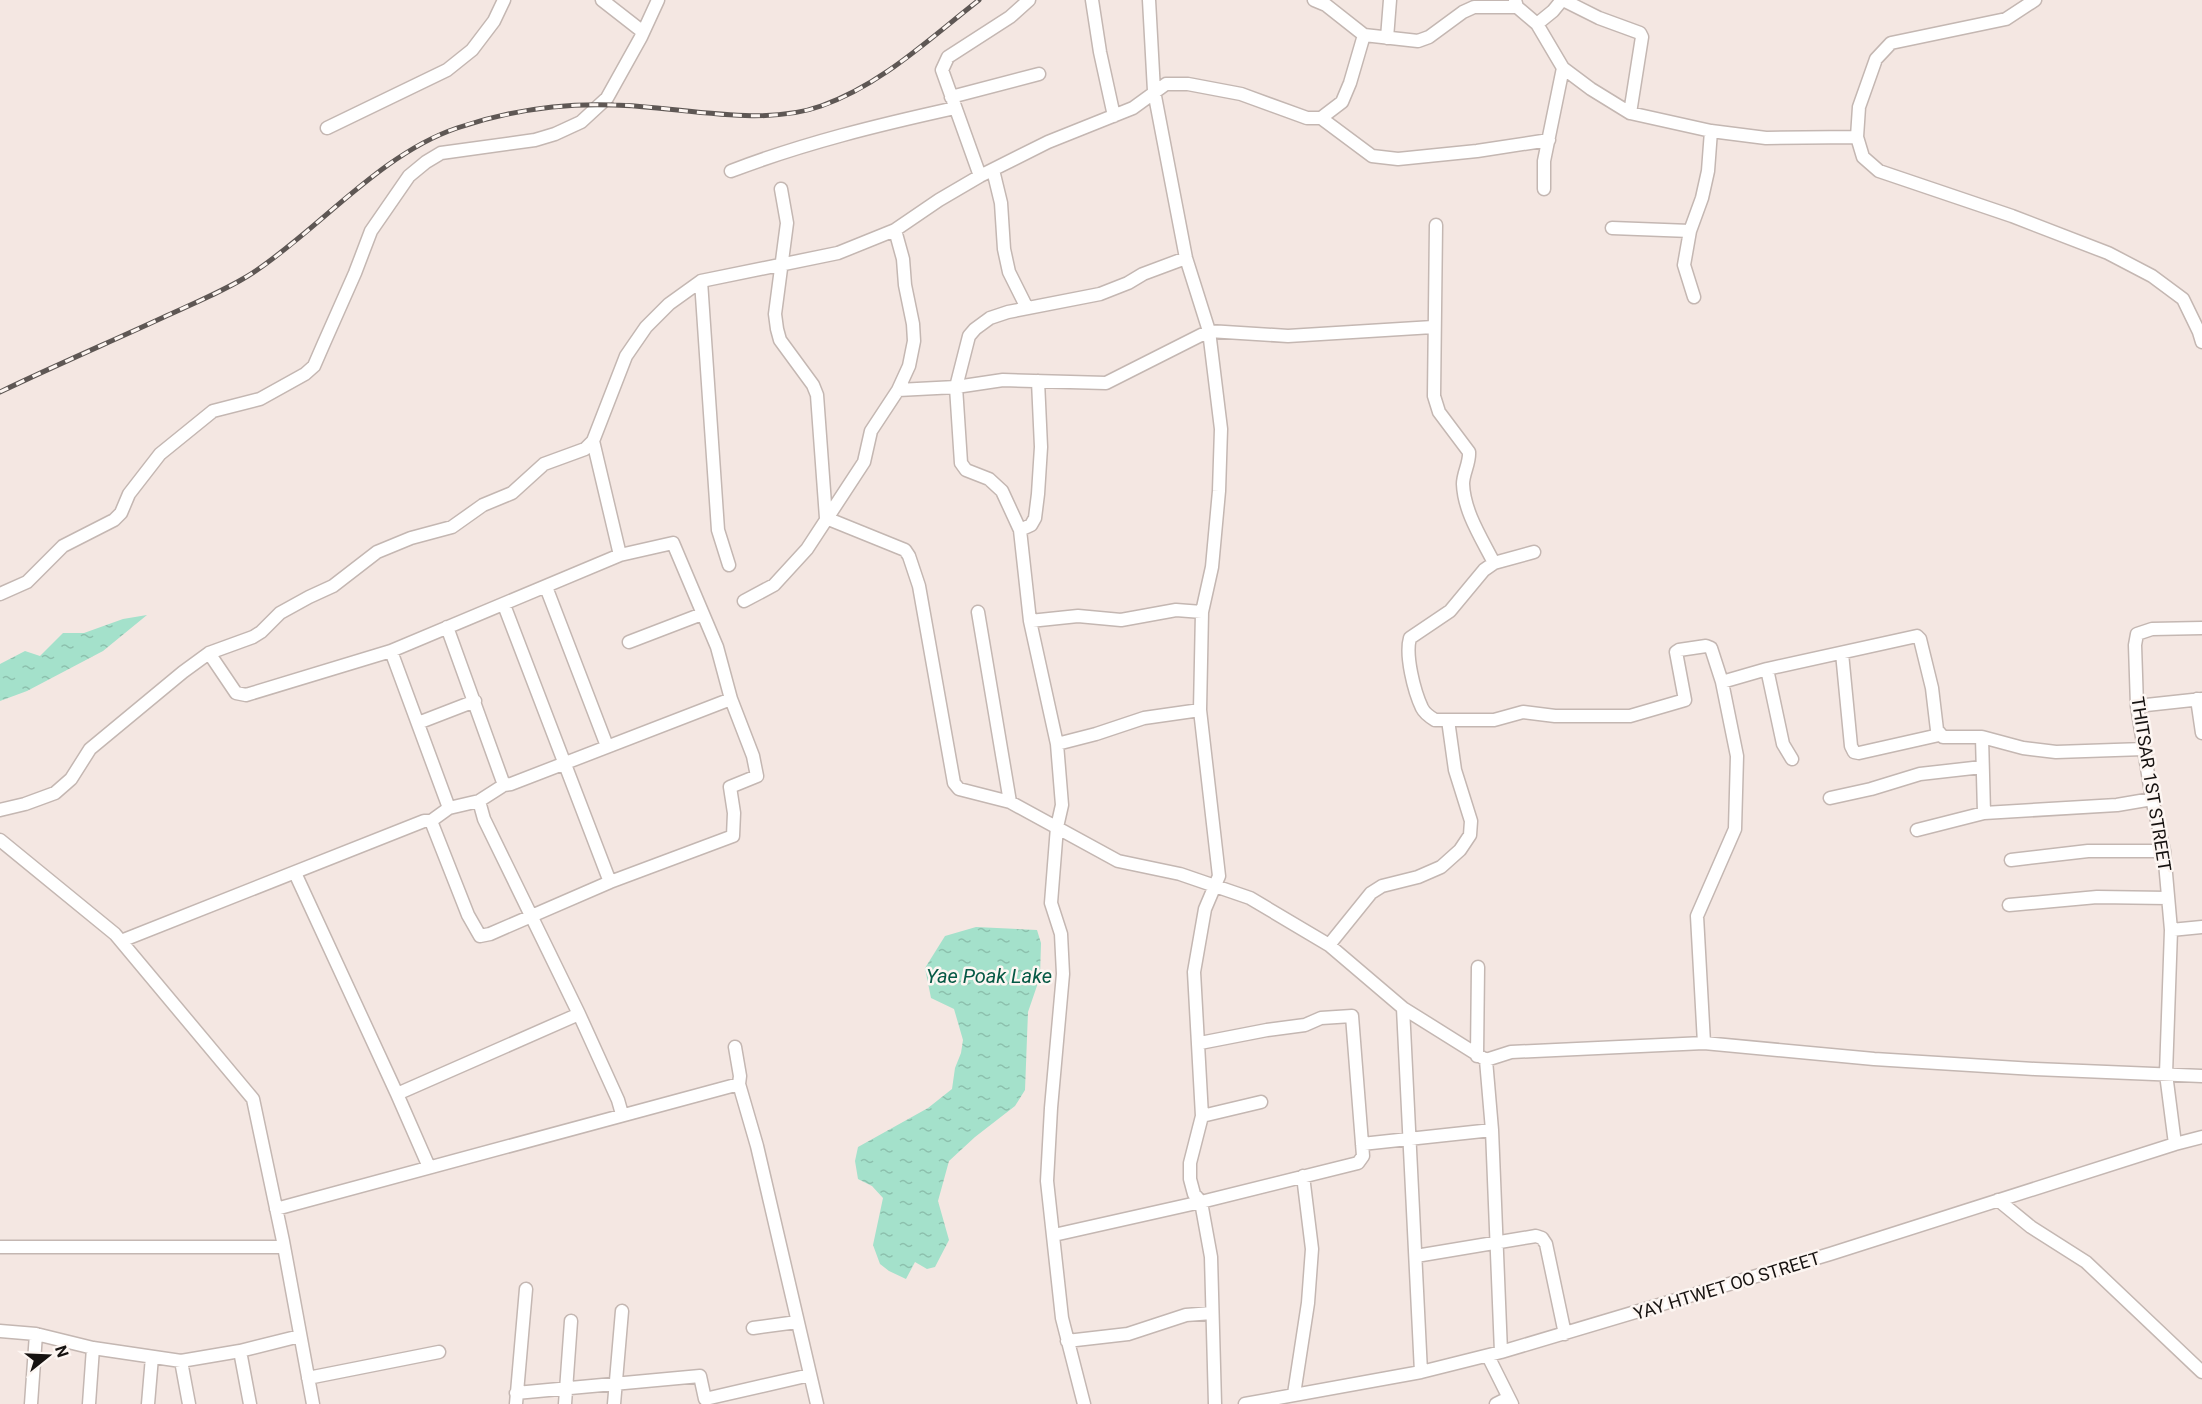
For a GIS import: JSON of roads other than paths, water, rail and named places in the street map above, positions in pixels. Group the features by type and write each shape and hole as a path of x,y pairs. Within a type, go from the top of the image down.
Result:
{"street":[{"path":"327,128 447,70 472,50 494,21 504,0"},
{"path":"602,0 643,32"},
{"path":"0,594 27,582 63,546 114,520 121,513 129,494 160,454 213,411 260,399 314,366 356,273 371,231 409,176 441,153 535,140 581,122 608,98 657,0"},
{"path":"980,176 942,70 948,57 1010,17 1029,0"},
{"path":"1092,0 1100,52 1114,116"},
{"path":"1149,0 1154,91 1186,258 1209,331 1221,429 1219,491 1212,567 1202,612 1200,710 1219,876 1205,909 1194,972 1200,1043 1202,1116 1190,1162 1190,1179 1194,1194 1201,1202 1211,1257 1215,1404"},
{"path":"1387,38 1390,0"},
{"path":"1537,24 1563,0 1599,18 1640,33 1642,37 1630,113"},
{"path":"2035,0 2006,19 1891,43 1876,59 1859,107 1857,136 1863,157 1879,171 2012,216 2108,253 2152,276 2182,299 2202,342"},
{"path":"1322,2 1364,35 1418,41 1429,37 1463,12 1474,8 1516,4 1537,24 1563,68 1591,89 1630,113 1711,131 1766,138 1857,136"},
{"path":"0,810 55,793 71,779 90,749 209,653 253,637 280,613 333,586 377,552 411,538 452,526 483,505 512,493 544,464 585,449 593,441 626,356 646,327 669,304 701,280 838,254 895,230 980,176 1048,142 1133,108 1167,84 1188,84 1241,94 1307,118 1321,118 1341,102 1350,83 1364,35"},
{"path":"1544,189 1544,161 1563,68"},
{"path":"731,171 784,151 883,124 1039,74"},
{"path":"1321,118 1372,156 1398,159 1477,151 1549,140"},
{"path":"1694,297 1684,265 1690,231 1702,198 1708,171 1711,131"},
{"path":"993,170 1001,203 1004,249 1009,272 1027,308"},
{"path":"781,189 787,223 775,314 777,329 780,340 803,369 817,395 826,518"},
{"path":"1436,225 1434,396 1439,412 1469,452 1470,457 1463,480 1464,495 1477,529 1494,563"},
{"path":"1612,228 1690,231"},
{"path":"744,602 774,585 807,549 864,462 871,431 898,390 909,366 914,341 903,259 895,230"},
{"path":"1084,1404 1062,1318 1047,1181 1063,974 1061,934 1051,903 1057,827 1062,805 1057,744 1030,621 1020,530 1002,491 989,479 966,470 961,463 957,387 969,336 990,318 1027,308 1100,294 1128,284 1143,274 1186,258"},
{"path":"701,280 718,530 729,565"},
{"path":"898,390 957,387 1003,380 1106,383 1209,331 1288,336 1434,327"},
{"path":"1020,530 1031,525 1035,518 1038,494 1041,447 1038,381"},
{"path":"593,441 620,555"},
{"path":"826,518 905,550 909,556 919,586 954,783 959,789 1010,802 1118,861 1180,874 1250,898 1329,945 1403,1008 1482,1058 1511,1052 1704,1042 1874,1059 2202,1076"},
{"path":"209,653 236,693 246,695 391,651 620,555 673,543 717,647 731,699 753,756 757,776 730,787 734,813 733,836 610,882 490,934 480,936 476,933 431,821"},
{"path":"1534,552 1494,563 1484,570 1450,611 1414,633 1410,638 1408,646 1411,672 1422,709 1427,716 1436,720 1494,720 1523,712 1555,716 1630,716 1681,702 1686,697 1676,652 1697,647 1711,648 1722,682 1737,756 1735,829 1697,916 1704,1042"},
{"path":"546,587 607,746"},
{"path":"504,605 610,882"},
{"path":"1030,621 1078,616 1121,620 1176,610 1202,612"},
{"path":"978,612 1010,802"},
{"path":"629,642 702,614"},
{"path":"447,627 504,785"},
{"name":"THITSAR 1ST STREET","path":"2175,1144 2166,1074 2171,930 2164,851 2152,799 2137,706 2135,645 2137,634 2152,629 2202,628"},
{"path":"1722,682 1767,669 1917,636 1920,639 1932,688 1939,735"},
{"path":"391,651 449,808"},
{"path":"1842,653 1851,746 1854,752 1859,753 1939,735 1943,737 1982,737 2022,748 2056,752 2144,749"},
{"path":"1767,669 1783,744 1792,759"},
{"path":"121,941 424,821 431,821 449,808 479,801 504,785 731,699"},
{"path":"2137,706 2200,699 2202,733"},
{"path":"418,723 475,701"},
{"path":"1057,744 1144,718 1200,710"},
{"path":"1329,945 1371,893 1382,886 1418,877 1441,867 1460,850 1470,835 1471,821 1455,770 1449,720"},
{"path":"1982,737 1984,813"},
{"path":"1830,798 1871,789 1914,775 1982,767"},
{"path":"1917,830 1984,813 2117,805 2152,799"},
{"path":"479,801 484,819 579,1014 618,1100 622,1114"},
{"path":"0,840 115,934 253,1099 284,1247 313,1404"},
{"path":"2011,860 2088,851 2164,851"},
{"path":"295,873 429,1167"},
{"path":"2009,905 2097,897 2168,898"},
{"path":"2171,930 2202,927"},
{"path":"1478,967 1482,1058 1492,1130 1501,1352"},
{"path":"1403,1008 1421,1372"},
{"path":"397,1094 579,1014"},
{"path":"1054,1235 1358,1163 1363,1156 1352,1016 1321,1018 1305,1025 1200,1043"},
{"path":"735,1047 740,1076 739,1084 757,1146 817,1404"},
{"path":"276,1209 739,1084"},
{"path":"1202,1116 1261,1102"},
{"path":"1362,1144 1492,1130"},
{"name":"YAY HTWET OO STREET","path":"1245,1404 1421,1372 1488,1356 1830,1254 2202,1137"},
{"path":"1294,1394 1308,1303 1312,1249 1303,1176"},
{"path":"1998,1200 2031,1227 2086,1262 2202,1372"},
{"path":"1416,1256 1536,1236 1542,1238 1546,1244 1564,1334"},
{"path":"0,1247 284,1247"},
{"path":"526,1289 516,1399 566,1389 700,1376 705,1399 810,1375"},
{"path":"614,1404 622,1311"},
{"path":"1067,1341 1128,1334 1186,1315 1212,1313"},
{"path":"565,1404 571,1321"},
{"path":"753,1328 797,1322"},
{"path":"0,1331 36,1334 93,1348 181,1361 240,1351 300,1336"},
{"path":"32,1404 36,1334"},
{"path":"89,1404 93,1348"},
{"path":"240,1351 250,1404"},
{"path":"308,1378 439,1352"},
{"path":"1488,1356 1510,1401 1496,1404"},
{"path":"148,1404 152,1357"},
{"path":"181,1361 189,1404"}],"water":[{"path":"147,615 103,651 27,691 0,701 0,664 25,651 40,656 63,633 84,633 123,619"},
{"name":"Yae Poak Lake","path":"976,927 1037,930 1041,943 1040,977 1028,1012 1025,1090 1015,1106 949,1161 938,1201 949,1240 935,1267 927,1269 915,1262 906,1279 880,1264 873,1245 883,1198 872,1186 858,1179 855,1161 858,1147 928,1108 952,1089 963,1040 954,1009 931,998 925,968 945,936"}],"railway":[{"path":"0,392 199,301 247,276 281,252 378,172 429,140 457,128 515,113 575,105 638,106 745,116 797,112 843,97 884,74 979,0"}]}
